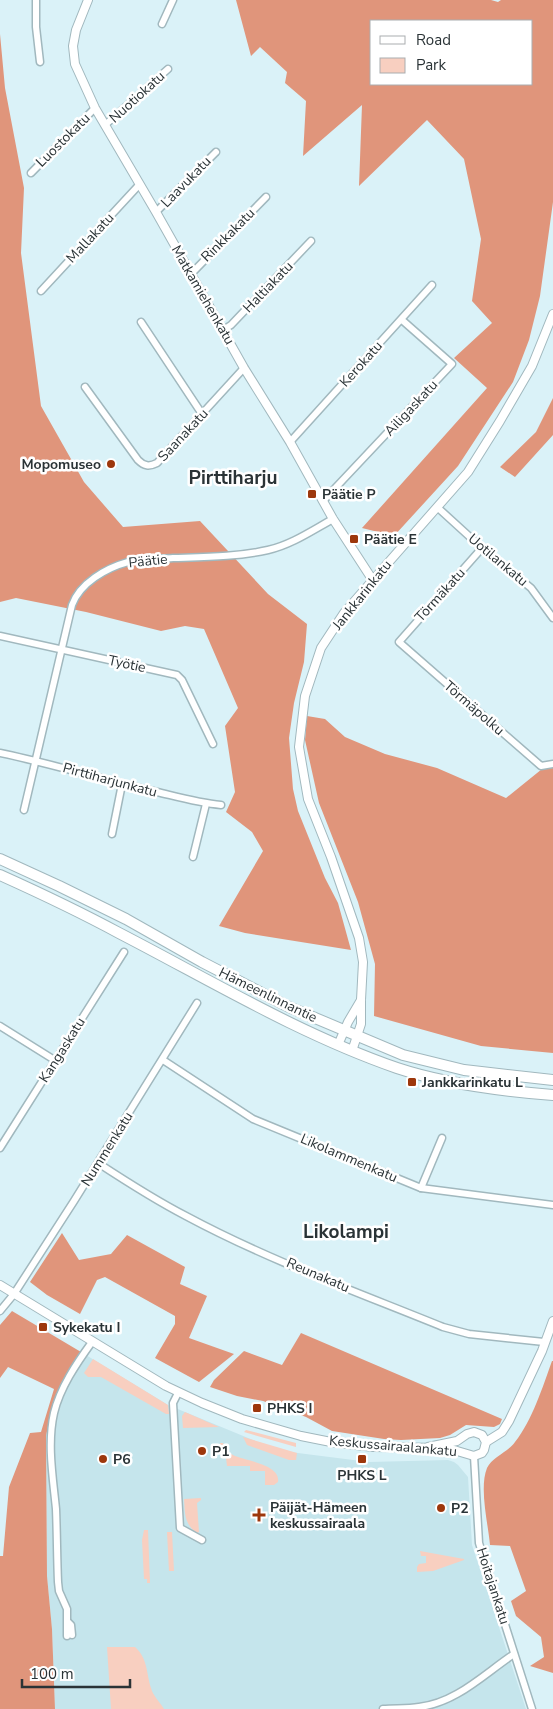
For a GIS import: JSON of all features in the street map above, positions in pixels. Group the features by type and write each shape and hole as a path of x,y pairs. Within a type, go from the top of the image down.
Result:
{"main road":[{"name":"Hämeenlinnantie","path":"0,859 126,919 202,962 289,1007 403,1055 464,1070 553,1080"},
{"name":"Hämeenlinnantie","path":"0,875 120,933 283,1020 352,1051 398,1068 441,1080 520,1093 553,1095"}],"street":[{"path":"36,0 36,27 40,62"},
{"name":"Matkamiehenkatu","path":"88,0 76,30 73,46 75,64 95,108 244,368 290,442 323,502 372,579"},
{"path":"162,24 173,0"},
{"name":"Nuotiokatu","path":"105,125 168,69"},
{"name":"Luostokatu","path":"31,172 95,108"},
{"name":"Laavukatu","path":"156,212 216,152"},
{"name":"Mallakatu","path":"41,291 139,185"},
{"name":"Rinkkakatu","path":"191,274 266,197"},
{"name":"Haltiakatu","path":"223,330 231,325 311,241"},
{"name":"Kerokatu","path":"290,442 432,285"},
{"name":"Jankkarinkatu","path":"352,1051 361,1024 360,1000 363,962 358,938 331,857 308,799 299,747 306,696 321,648 344,613 468,472 500,422 532,366 553,314"},
{"name":"Ailigaskatu","path":"323,502 452,364 402,320"},
{"path":"141,322 202,414"},
{"name":"Saanakatu","path":"85,386 138,460 147,466 157,463 244,368"},
{"name":"Uotilankatu","path":"437,507 482,548 531,588 553,618"},
{"name":"Päätie","path":"24,810 75,598 86,584 102,572 126,562 220,556 270,550 288,543 333,518"},
{"name":"Törmäkatu","path":"398,642 482,548"},
{"name":"Työtie","path":"0,636 177,675 182,680 213,744"},
{"name":"Törmäpolku","path":"398,642 541,766 553,764"},
{"name":"Pirttiharjunkatu","path":"0,753 35,760 122,784 206,804 221,805"},
{"path":"112,834 122,784"},
{"path":"193,857 198,844 206,804"},
{"name":"Kangaskatu","path":"0,1148 124,952"},
{"name":"Jankkarinkatu","path":"338,1045 360,1000"},
{"name":"Nummenkatu","path":"0,1311 14,1294 164,1060 197,1003"},
{"path":"0,1026 56,1061"},
{"name":"Likolammenkatu","path":"164,1060 254,1119 421,1188 553,1206"},
{"path":"421,1188 442,1138"},
{"name":"Reunakatu","path":"98,1163 145,1193 234,1240 443,1327 469,1334 553,1343"},
{"name":"Keskussairaalankatu","path":"0,1285 178,1393 242,1419 301,1436 332,1442 373,1447 447,1448 465,1452"},
{"path":"464,1437 462,1445 465,1452 474,1456 482,1453 486,1442 502,1432 510,1421 553,1321"},
{"path":"70,1636 66,1626 68,1622 67,1609 59,1591 58,1582 57,1527 51,1440 52,1424 54,1412 68,1380 92,1342"},
{"path":"178,1393 173,1403 180,1528 202,1540"},
{"path":"428,1447 456,1441 470,1433 478,1433 486,1442"},
{"name":"Hoitajankatu","path":"474,1456 479,1544 532,1709"},
{"path":"383,1709 418,1708 440,1702 456,1694 514,1654"}],"shaded area":[{"path":"236,0 491,0 498,2 501,0 553,0 553,202 540,296 529,340 513,382 458,466 394,536 362,528 487,388 454,358 492,323 472,301 481,239 464,159 427,120 359,186 362,105 303,156 306,101 285,83 287,72 260,47 251,56"},
{"path":"0,34 5,88 24,188 21,253 41,406 84,482 123,527 200,521 268,594 307,624 304,662 294,703 289,738 293,789 298,811 325,878 338,903 351,950 245,933 219,926 263,851 252,832 226,812 235,792 225,726 238,708 204,629 185,626 161,631 86,612 16,598 0,602"},
{"path":"553,398 553,435 515,477 500,467 536,432"},
{"path":"307,716 325,719 345,737 385,754 437,768 506,798 542,769 553,768 553,1053 481,1046 374,1016 375,964 358,902 319,803 305,740"},
{"path":"62,1233 79,1260 111,1254 127,1235 185,1267 180,1284 207,1296 189,1338 234,1354 199,1382 155,1358 175,1324 175,1316 105,1277 97,1280 80,1314 47,1295 30,1282"},
{"path":"12,1311 81,1352 63,1380 52,1407 46,1436 47,1576 52,1629 55,1709 0,1709 0,1556 3,1556 9,1487 30,1433 41,1432 54,1389 8,1367 0,1378 0,1325"},
{"path":"301,1333 502,1419 500,1424 494,1427 466,1425 450,1435 440,1438 384,1439 332,1431 306,1417 263,1401 237,1396 210,1387 214,1380 244,1351 282,1365"},
{"name":"Päijät-Hämeen keskussairaala","path":"81,1352 168,1405 260,1443 290,1452 369,1462 448,1460 458,1465 468,1477 472,1545 526,1709 55,1709 52,1629 47,1576 46,1436 52,1407 63,1380"},
{"path":"552,1361 553,1673 530,1666 544,1657 541,1637 516,1616 511,1601 526,1591 510,1546 490,1545 484,1485 489,1464 512,1446 527,1424"}],"green space":[{"path":"93,1359 168,1405 169,1414 101,1377 88,1377 84,1373"},
{"path":"185,1412 219,1427 183,1428 182,1416"},
{"path":"246,1430 296,1443 296,1447 244,1432"},
{"path":"243,1437 297,1453 296,1460 289,1460 247,1445"},
{"path":"220,1443 223,1443 231,1454 261,1464 274,1471 278,1482 274,1485 265,1485 265,1471 250,1471 250,1466 227,1466 226,1458 221,1458"},
{"path":"201,1498 197,1503 199,1532 197,1533 187,1522 184,1499"},
{"path":"144,1530 148,1530 150,1583 147,1583 147,1579 144,1579 142,1540"},
{"path":"167,1532 172,1532 174,1571 169,1571"},
{"path":"420,1551 464,1560 433,1571 417,1572 419,1564 426,1563 426,1556 421,1556"},
{"path":"107,1647 135,1647 144,1661 152,1691 164,1709 111,1709"}],"place":[{"name":"Mopomuseo","path":"111,464"},
{"name":"Päätie P","path":"312,494"},
{"name":"Päätie E","path":"354,539"},
{"name":"Jankkarinkatu L","path":"412,1082"},
{"name":"Sykekatu I","path":"43,1327"},
{"name":"PHKS I","path":"257,1408"},
{"name":"P1","path":"202,1451"},
{"name":"P6","path":"103,1459"},
{"name":"PHKS L","path":"362,1459"},
{"name":"P2","path":"441,1508"},
{"name":"Päijät-Hämeen keskussairaala","path":"259,1515"}],"district":[{"name":"Pirttiharju","path":"233,478"},
{"name":"Likolampi","path":"346,1232"}]}
